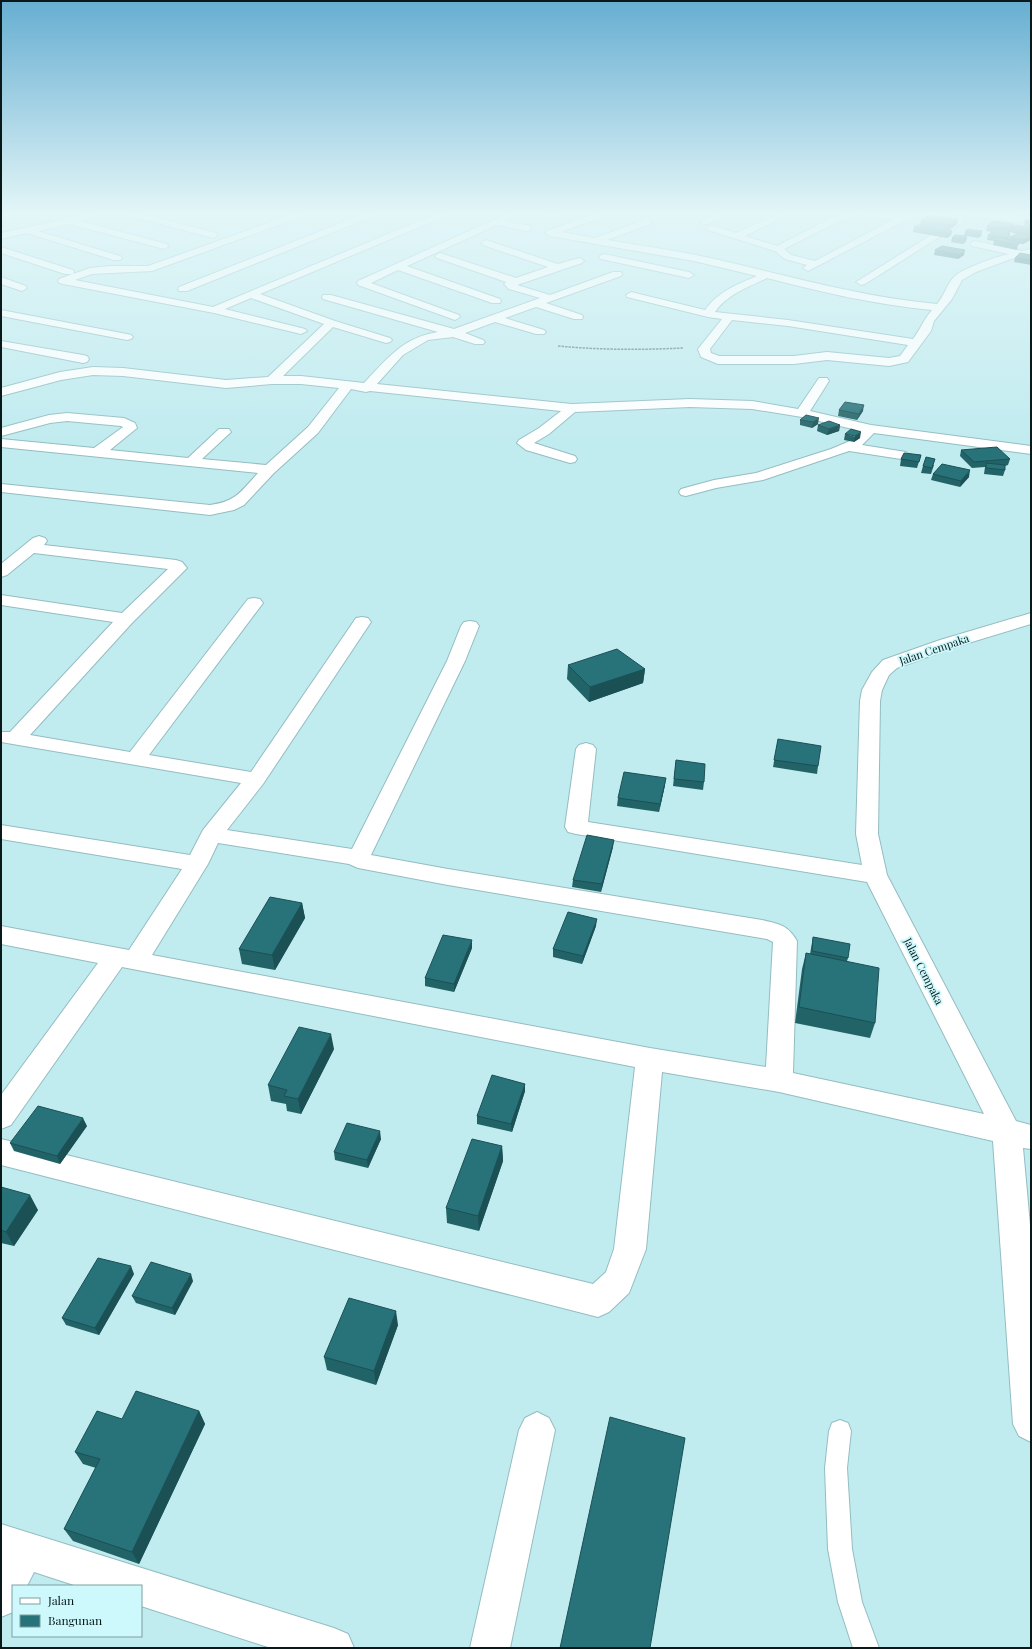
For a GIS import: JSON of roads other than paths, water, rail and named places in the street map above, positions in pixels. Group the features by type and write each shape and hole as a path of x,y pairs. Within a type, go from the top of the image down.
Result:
{"street":[{"path":"12,290 15,293"},
{"path":"110,290 214,310 301,331"},
{"path":"214,310 264,290"},
{"path":"381,290 455,317"},
{"path":"464,290 496,301"},
{"path":"526,290 551,298"},
{"path":"366,388 399,353 414,342 425,337 454,333 538,304 572,290"},
{"path":"579,290 594,294"},
{"path":"708,314 717,301 734,290"},
{"path":"825,290 906,305 939,307"},
{"path":"729,317 704,349 705,355 718,360 794,360 837,356 889,362 904,359 925,331 929,320 936,314 939,307 947,299 952,290"},
{"path":"651,300 664,292"},
{"path":"252,295 331,323 386,340"},
{"path":"327,296 454,333 479,342"},
{"path":"631,296 708,314 788,323 915,343"},
{"path":"538,304 578,317"},
{"path":"1,313 126,337"},
{"path":"496,319 540,332"},
{"path":"916,319 929,320"},
{"path":"272,380 331,323"},
{"path":"1,344 83,359"},
{"path":"1,392 74,373 94,371 123,372 226,384 272,380 302,380 366,388 572,408 690,402 719,403 752,405 802,413 871,429 1031,450"},
{"path":"802,413 823,381"},
{"path":"1,488 210,510 229,507 239,502 269,470 313,430 348,385"},
{"path":"570,459 531,447 524,443 544,431 572,408"},
{"path":"1,432 49,419 67,417 124,422 130,426 130,428 97,452"},
{"path":"686,492 714,484 765,475 836,452 865,437 871,429"},
{"path":"191,462 224,432"},
{"path":"1,443 269,470"},
{"path":"848,447 901,455"},
{"path":"1,572 35,545 176,565 179,568 8,737"},
{"path":"1,600 126,619"},
{"path":"135,759 254,603"},
{"name":"Jalan Cempaka","path":"1031,618 946,644 890,664 881,672 872,690 869,710 867,834 875,875 1019,1134 1031,1424"},
{"path":"1,1117 125,959 196,864 211,835 256,779 362,622"},
{"path":"358,858 367,843 456,661 470,626"},
{"path":"8,737 256,779"},
{"path":"586,749 576,827 875,875"},
{"path":"1,832 196,864"},
{"path":"211,835 358,858 360,862 746,927 778,934 783,937 785,941 778,1081"},
{"path":"1,935 650,1059 778,1081 1019,1134"},
{"path":"1,1152 598,1301 618,1282 630,1249 650,1059"},
{"path":"490,1648 537,1430"},
{"path":"1,1598 13,1546 135,1585"},
{"path":"142,1587 334,1648"}],"lane":[{"path":"840,1431 836,1468 840,1549 850,1602 866,1648"}]}
